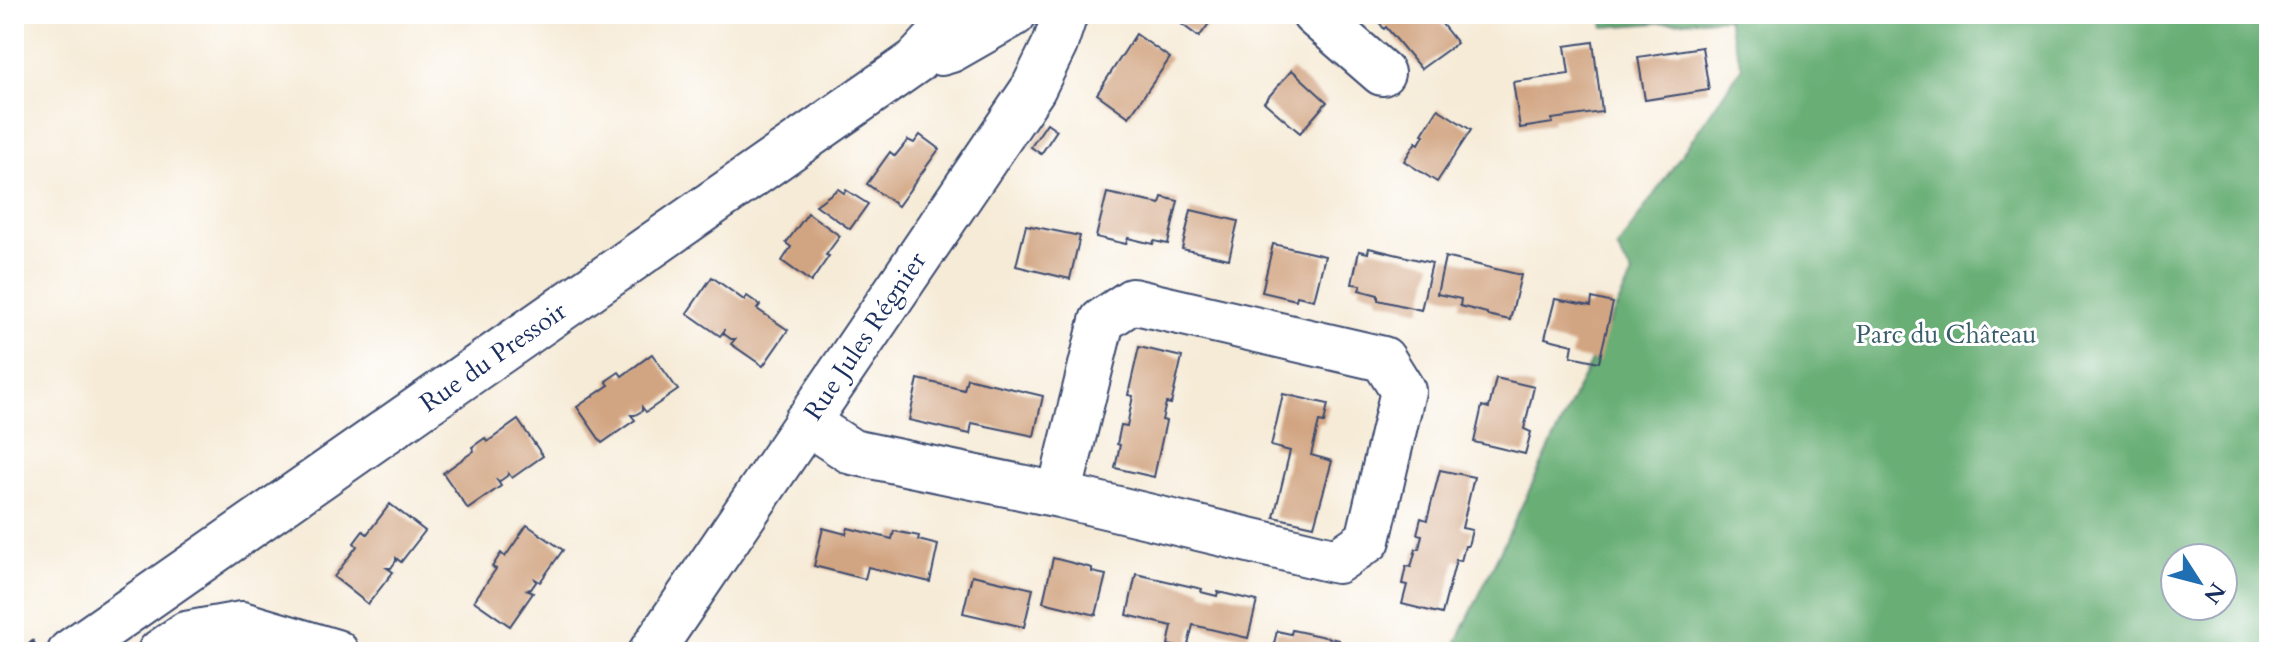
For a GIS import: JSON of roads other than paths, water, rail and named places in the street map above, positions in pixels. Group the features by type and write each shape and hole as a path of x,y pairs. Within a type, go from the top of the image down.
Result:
{"street":[{"name":"Rue du Pressoir","path":"70,652 916,61 965,14"},
{"name":"Rue du Pressoir","path":"916,61 951,50 1014,14"},
{"name":"Rue Jules Régnier","path":"651,652 1033,89 1055,44 1065,14"},
{"path":"1314,14 1382,73"},
{"path":"806,422 852,452 1059,495 1337,561 1368,540 1403,391 1383,359 1132,301 1102,321 1059,495"},
{"path":"160,652 186,634 242,624 336,652"}],"park label":[{"name":"Parc du Château","path":"1946,334"}]}
